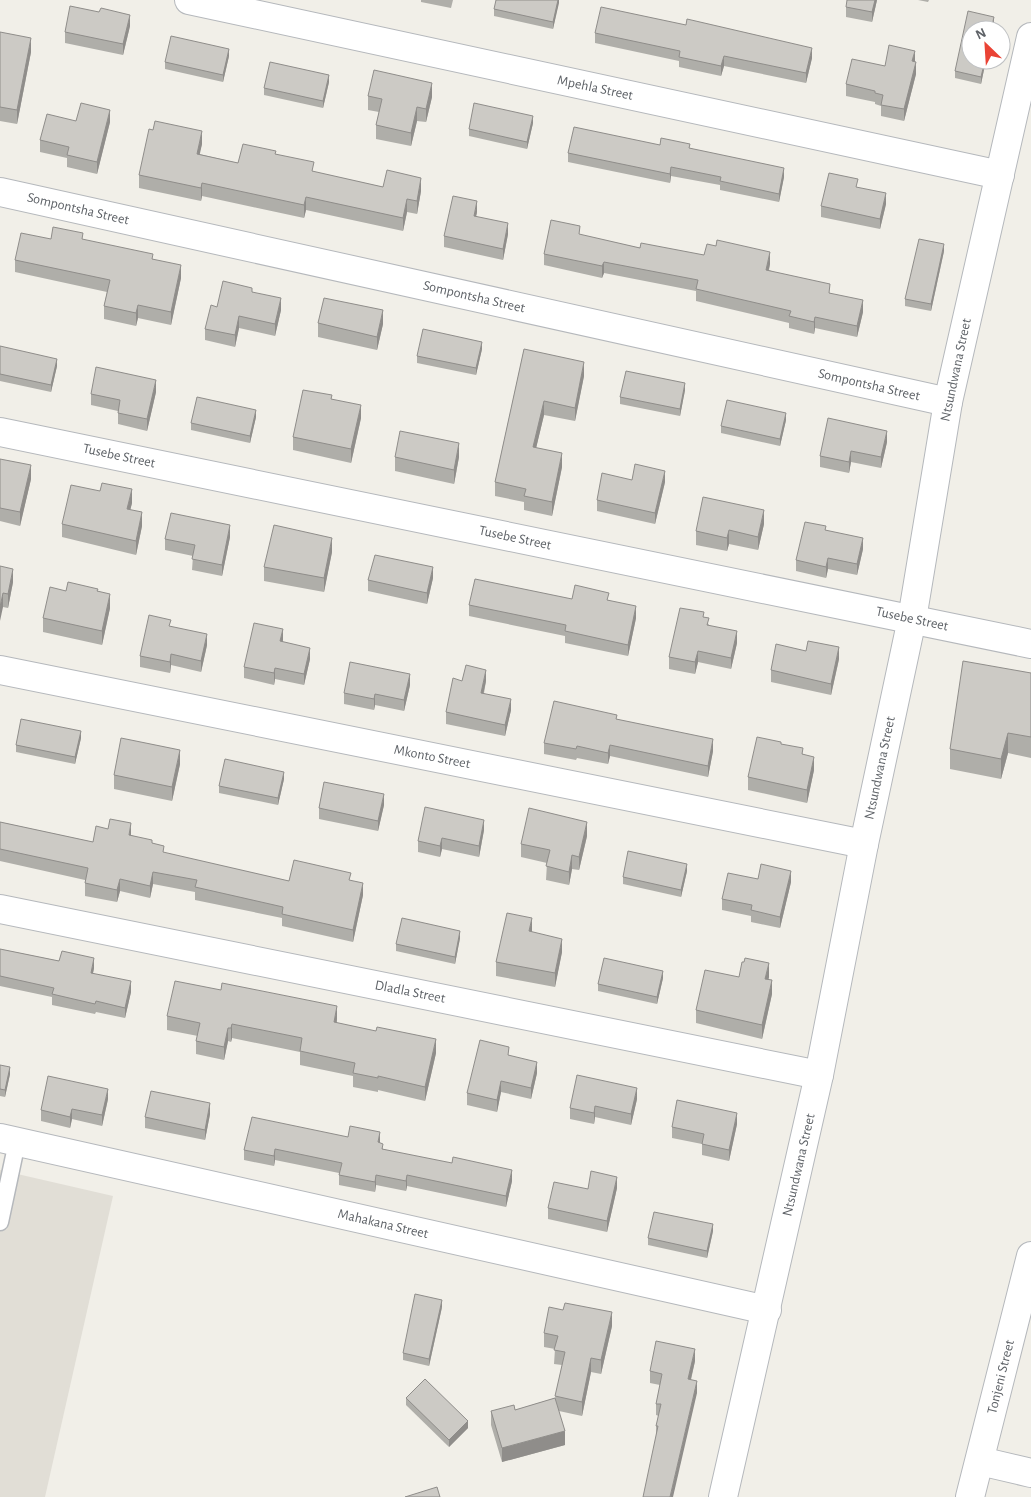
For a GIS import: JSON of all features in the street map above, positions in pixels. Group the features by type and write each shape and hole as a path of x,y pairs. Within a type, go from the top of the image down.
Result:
{"street":[{"name":"Mpehla Street","path":"189,0 1000,175"},
{"name":"Ntsundwana Street","path":"723,1497 820,1075 864,844 912,619 948,402 1031,37"},
{"name":"Sompontsha Street","path":"0,192 948,402"},
{"name":"Tusebe Street","path":"0,432 1031,644"},
{"name":"Mkonto Street","path":"0,670 864,844"},
{"name":"Dladla Street","path":"0,909 820,1075"},
{"name":"Mahakana Street","path":"8,1140 767,1310"},
{"name":"Tonjeni Street","path":"970,1497 1030,1261"},
{"path":"980,1461 1031,1473"}],"lane":[{"path":"0,1222 8,1140"}],"shaded area":[{"path":"0,1170 113,1196 45,1497 0,1497"}],"building":[{"path":"496,0 558,0 553,22 494,9"},
{"path":"847,0 875,0 872,12 846,7"},
{"path":"70,6 99,12 101,8 130,15 123,44 65,32"},
{"path":"601,7 686,25 687,19 812,48 806,73 724,56 721,66 679,57 680,51 595,33"},
{"path":"968,11 994,17 993,20 966,20"},
{"path":"0,32 31,38 17,110 0,107"},
{"path":"171,36 229,49 223,75 165,62"},
{"path":"961,43 961,70 983,70 981,77 955,71"},
{"path":"889,45 915,51 912,61 916,62 904,109 881,105 883,95 875,93 875,91 846,84 852,59 885,66"},
{"path":"270,62 329,75 323,101 264,88"},
{"path":"374,70 432,83 426,109 417,107 411,133 376,125 382,99 368,96"},
{"path":"81,103 110,110 97,162 67,155 69,147 40,140 47,114 76,121"},
{"path":"474,103 533,116 527,142 469,129"},
{"path":"155,121 202,131 197,154 238,163 243,144 276,151 275,154 314,162 312,171 383,187 387,170 421,178 417,201 407,199 403,218 306,197 304,205 202,183 201,188 139,175 149,129 153,130"},
{"path":"574,127 660,145 661,138 690,144 689,148 784,168 779,194 720,181 721,177 671,167 670,174 568,153"},
{"path":"829,173 858,179 856,187 886,193 880,219 821,206"},
{"path":"453,196 477,201 474,216 508,223 503,249 444,236"},
{"path":"551,220 580,226 579,234 640,248 641,243 704,255 707,244 716,246 717,240 770,252 766,270 830,284 829,293 863,300 857,326 815,317 814,322 789,316 791,311 696,289 698,280 604,262 602,266 544,254"},
{"path":"53,227 83,233 82,239 153,254 152,259 181,265 171,312 138,305 136,313 104,306 110,280 15,260 21,233 51,239"},
{"path":"919,239 944,244 931,304 905,299"},
{"path":"223,281 252,288 252,292 281,298 275,324 239,316 235,335 205,329 211,305 217,307"},
{"path":"324,298 383,310 377,337 318,323"},
{"path":"423,329 482,342 476,368 417,356"},
{"path":"0,346 57,359 51,385 0,374"},
{"path":"524,349 584,362 575,408 544,401 533,447 562,453 552,502 524,496 526,489 495,482"},
{"path":"96,367 156,380 147,419 118,413 120,400 91,394"},
{"path":"626,371 685,383 680,409 620,397"},
{"path":"303,390 332,395 331,399 361,405 351,449 293,437"},
{"path":"197,397 256,410 250,436 191,423"},
{"path":"727,400 786,413 780,439 721,426"},
{"path":"828,418 887,431 881,457 851,451 849,462 820,456"},
{"path":"400,431 459,443 454,470 395,457"},
{"path":"0,459 31,465 20,512 0,508"},
{"path":"635,464 665,471 655,513 597,500 602,473 632,480"},
{"path":"102,483 132,489 127,509 142,512 136,541 62,524 71,485 100,491"},
{"path":"703,497 764,510 758,537 729,530 727,538 696,531"},
{"path":"171,513 230,525 222,565 192,559 195,545 165,539"},
{"path":"805,522 826,526 825,530 863,538 857,564 828,558 826,567 796,560"},
{"path":"274,525 332,538 324,578 264,567"},
{"path":"375,555 433,567 427,593 368,580"},
{"path":"0,566 13,569 8,594 3,593 0,607"},
{"path":"475,579 572,599 575,585 609,593 607,600 636,606 628,645 565,631 566,625 469,605"},
{"path":"68,582 98,589 97,591 110,594 102,631 43,618 50,587 66,591"},
{"path":"680,608 704,612 703,617 709,618 707,625 737,631 731,658 698,651 695,662 669,657"},
{"path":"149,615 171,620 169,626 207,634 201,661 171,654 170,662 140,656"},
{"path":"254,623 283,629 280,641 310,648 304,674 275,668 274,673 244,667"},
{"path":"808,641 839,647 831,684 771,670 776,644 806,651"},
{"path":"963,661 1031,673 1031,737 1008,733 1001,759 950,749"},
{"path":"350,662 410,674 404,700 375,694 374,699 344,693"},
{"path":"466,665 486,670 481,693 511,699 505,725 446,712 453,678 462,681"},
{"path":"554,701 617,715 616,719 713,739 708,766 610,745 608,753 577,746 576,749 544,743"},
{"path":"21,719 81,731 75,757 16,745"},
{"path":"757,737 803,748 802,754 814,757 807,790 748,777"},
{"path":"121,738 180,750 172,787 114,775"},
{"path":"225,759 284,772 278,798 219,786"},
{"path":"324,782 384,794 378,821 319,808"},
{"path":"425,807 484,820 479,846 442,838 440,846 418,841"},
{"path":"529,808 587,822 579,857 572,855 569,872 546,866 550,850 521,844"},
{"path":"110,819 131,823 129,835 152,840 152,843 164,846 163,852 289,881 294,860 351,873 349,880 363,883 353,930 282,914 283,907 195,887 197,880 153,872 150,886 120,879 117,890 85,883 88,868 0,849 0,822 93,842 96,826 108,829"},
{"path":"628,851 687,864 681,890 623,877"},
{"path":"761,864 791,871 780,917 751,910 752,905 722,899 728,873 758,879"},
{"path":"507,913 532,918 529,931 562,939 555,973 496,962"},
{"path":"402,918 460,931 455,957 396,944"},
{"path":"0,949 59,961 62,951 94,958 91,973 131,981 125,1008 96,1001 95,1004 52,994 54,988 0,976"},
{"path":"604,958 663,971 657,997 598,984"},
{"path":"745,958 769,963 765,979 772,980 762,1025 696,1010 705,970 739,977 742,962 744,962"},
{"path":"175,981 221,990 222,983 337,1006 334,1022 376,1031 377,1027 436,1039 425,1087 378,1076 378,1078 353,1073 355,1063 300,1051 302,1038 232,1024 231,1028 228,1028 224,1047 196,1041 200,1023 167,1016"},
{"path":"480,1040 509,1047 508,1055 537,1062 531,1088 501,1081 497,1100 467,1093"},
{"path":"0,1065 10,1067 5,1090 0,1089"},
{"path":"577,1075 637,1088 631,1114 595,1106 594,1113 570,1108"},
{"path":"48,1076 108,1089 102,1115 72,1109 70,1117 41,1110"},
{"path":"151,1091 210,1103 205,1130 145,1117"},
{"path":"677,1100 737,1113 729,1150 702,1144 704,1134 672,1127"},
{"path":"252,1117 348,1137 350,1126 380,1132 378,1142 383,1144 382,1149 452,1163 453,1157 512,1170 506,1196 407,1175 406,1181 376,1175 375,1182 339,1175 342,1163 275,1149 274,1156 244,1150"},
{"path":"591,1171 617,1177 607,1221 548,1208 554,1182 588,1189"},
{"path":"654,1212 713,1224 707,1251 648,1238"},
{"path":"415,1294 442,1300 429,1359 403,1353"},
{"path":"565,1303 612,1312 601,1360 591,1358 582,1402 555,1396 565,1352 554,1350 558,1336 544,1333 549,1307 563,1310"},
{"path":"656,1341 695,1349 688,1379 697,1381 670,1497 643,1497 661,1404 656,1404 662,1374 650,1371"},
{"path":"425,1379 468,1421 449,1440 406,1398"},
{"path":"555,1398 565,1431 502,1448 491,1411 514,1405 515,1410"},
{"path":"437,1487 440,1497 405,1497"}]}
